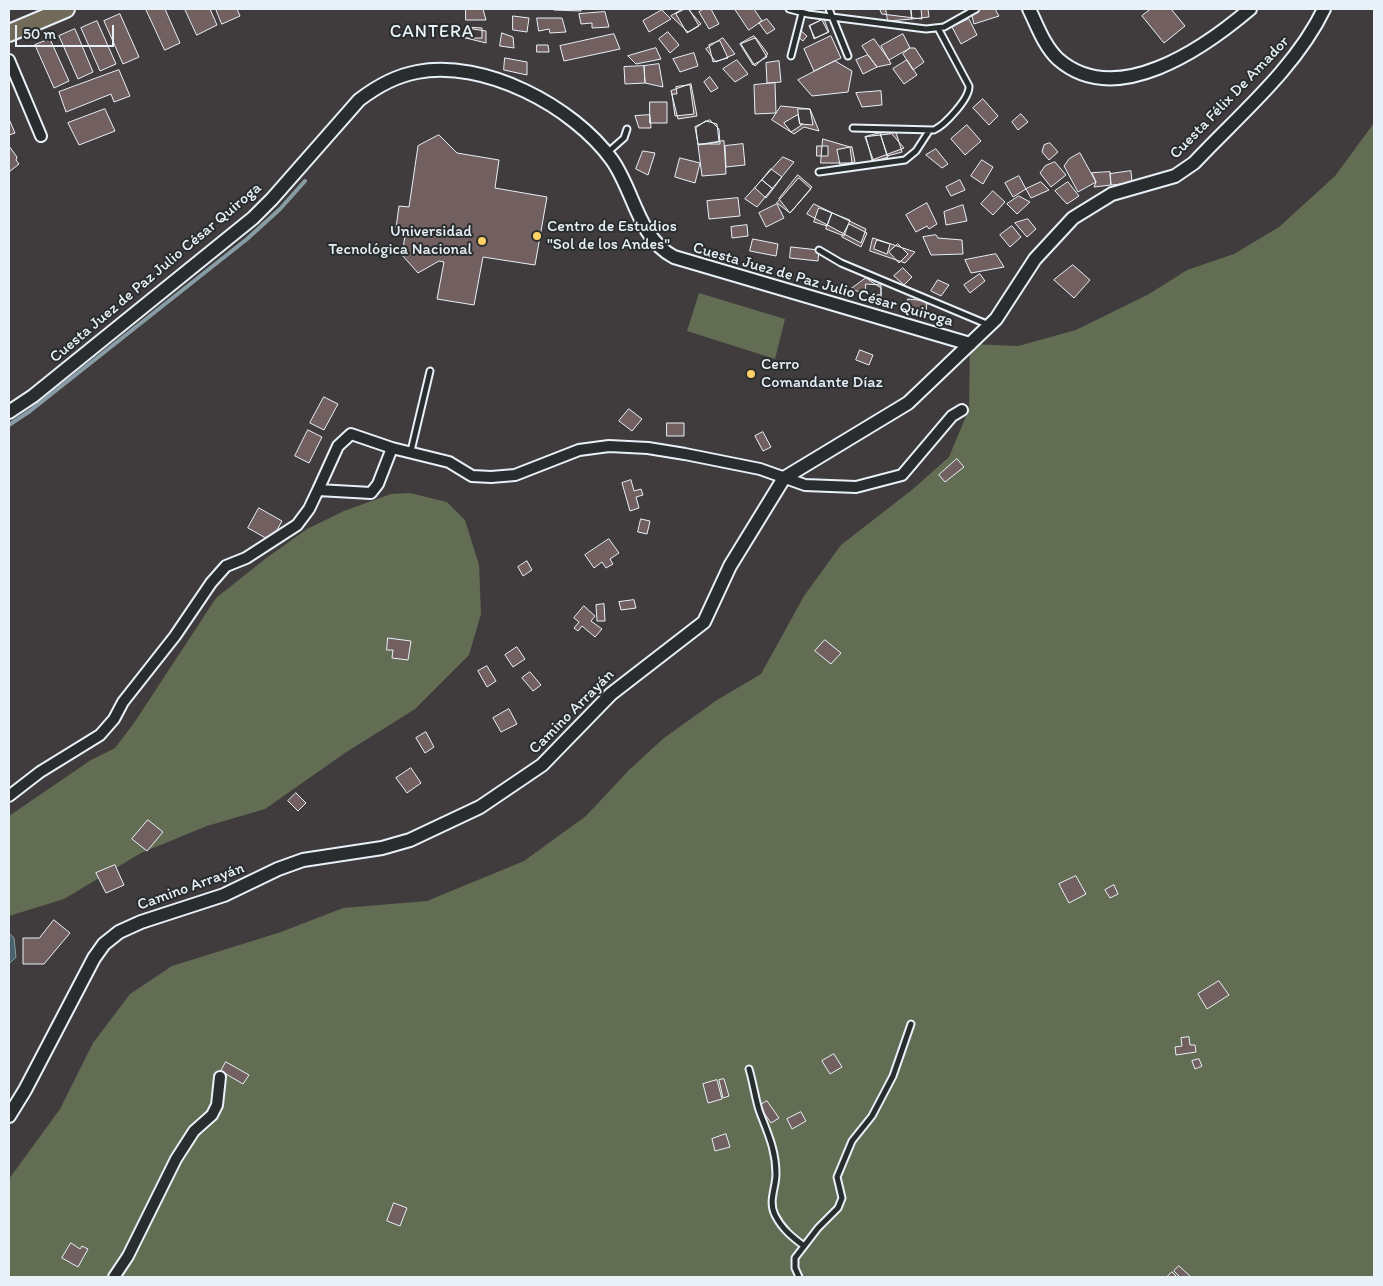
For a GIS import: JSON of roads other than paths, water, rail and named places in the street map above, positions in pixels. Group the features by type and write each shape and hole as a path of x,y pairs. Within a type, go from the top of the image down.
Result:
{"main road":[{"path":"9,33 66,9"}],"street":[{"path":"1029,9 1050,50 1065,64 1095,76 1117,78 1140,74 1172,62 1214,38 1250,9"},
{"name":"Cuesta Félix De Amador","path":"970,344 990,325 1005,306 1035,259 1073,218 1112,194 1175,176 1194,163 1288,64 1310,35 1324,9"},
{"path":"9,60 41,136"},
{"name":"Cuesta Juez de Paz Julio César Quiroga","path":"9,412 33,396 253,218 359,100 392,80 417,72 445,70 464,72 499,81 533,95 555,108 585,132 607,153 618,170 651,238 666,254 970,344"},
{"name":"Camino Arrayán","path":"9,1116 25,1090 94,958 104,944 119,932 141,922 224,895 303,860 382,848 410,840 480,807 542,765 611,694 704,622 730,566 784,478 901,408 970,344"},
{"path":"9,796 40,772 100,735 114,719 123,702 175,636 211,583 226,566 246,558 297,525 309,509 338,446 351,434 392,448 411,451 449,462 472,476 514,475 579,450 609,446 685,454 760,469 805,485 856,487 902,475 952,416 962,410"},
{"path":"318,490 371,493 378,484 392,448"},
{"path":"114,1277 128,1256 176,1159 194,1131 212,1115 217,1104 220,1077"}],"lane":[{"path":"789,9 802,13 926,29 938,28 976,9"},
{"path":"828,9 848,56"},
{"path":"791,56 802,13"},
{"path":"853,128 929,131 940,126 965,101 970,90 938,28"},
{"path":"607,153 624,138 627,129"},
{"path":"820,172 906,160 916,151 929,131"},
{"path":"819,250 841,263 990,325"},
{"path":"411,451 430,371"},
{"path":"799,1277 795,1268 795,1258 818,1228 838,1208 842,1198 837,1177 852,1141 872,1116 893,1076 911,1024"},
{"path":"749,1069 759,1110 771,1137 776,1172 776,1184 772,1192 774,1213 783,1230 804,1246"}],"water":[{"path":"9,933 14,938 16,957 9,964"}],"waterway":[{"path":"9,425 30,411 247,239 280,209 305,181"}],"place":[{"name":"Centro de Estudios \"Sol de los Andes\"","path":"537,236"},
{"name":"Universidad Tecnológica Nacional","path":"482,241"},
{"name":"Cerro Comandante Díaz","path":"751,374"}],"district":[{"name":"CANTERA","path":"432,32"}]}
